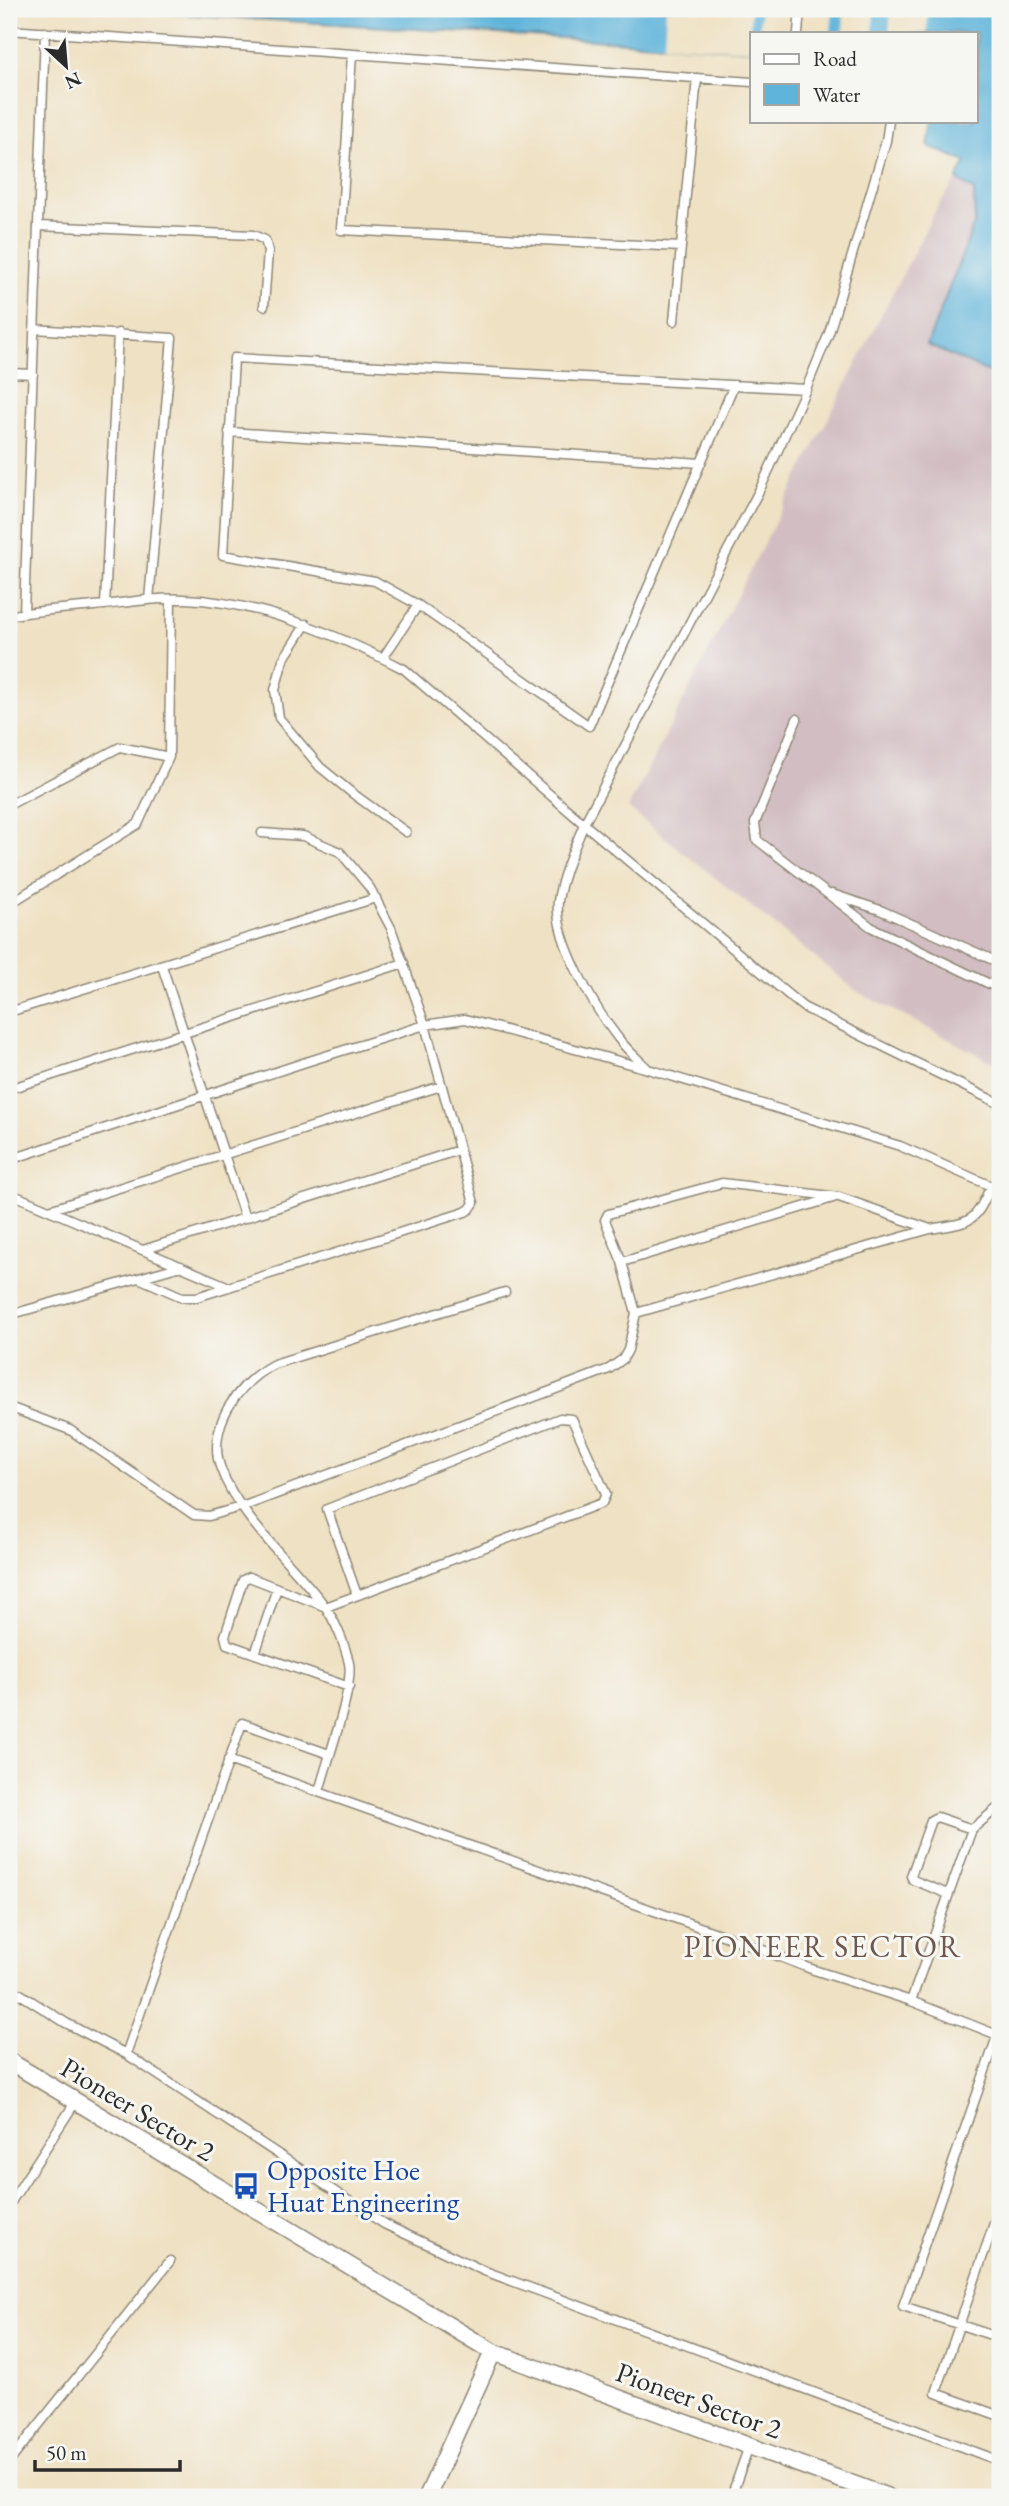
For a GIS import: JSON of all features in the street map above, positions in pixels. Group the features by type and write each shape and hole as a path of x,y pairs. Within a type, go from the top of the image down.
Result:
{"street":[{"name":"Pioneer Sector 2","path":"9,2061 493,2353 888,2497"},
{"path":"427,2497 493,2353"}],"lane":[{"path":"9,24 10,9"},
{"path":"798,32 800,9"},
{"path":"9,30 750,82"},
{"path":"24,613 45,32"},
{"path":"352,54 341,230 681,247"},
{"path":"674,321 697,78"},
{"path":"648,1069 619,1040 590,997 561,926 558,903 566,869 584,824 761,486 806,389 829,333 886,141 889,122"},
{"path":"38,226 253,235 265,240 268,251 264,306"},
{"path":"34,329 172,338 149,600"},
{"path":"105,605 118,333"},
{"path":"734,385 589,726 418,605 375,581 223,555 233,358 734,385 806,389"},
{"path":"9,373 33,374"},
{"path":"229,432 701,463"},
{"path":"9,616 186,598 229,605 306,624 383,658 404,669 803,1007 1000,1104"},
{"path":"9,904 138,824 169,757 172,599"},
{"path":"383,658 418,605"},
{"path":"306,624 284,660 275,690 278,718 320,766 406,832"},
{"path":"797,719 755,823 757,840 871,927 1000,989"},
{"path":"9,805 120,747 169,757"},
{"path":"141,1279 189,1298 470,1209 474,1203 425,1026 391,928 376,898 340,852 303,836 262,833"},
{"path":"825,892 880,910 1000,963"},
{"path":"9,1012 376,898"},
{"path":"9,1089 404,964"},
{"path":"162,966 245,1218"},
{"path":"9,1160 306,1062 425,1026 465,1019 648,1069 900,1146 1000,1190"},
{"path":"49,1210 441,1086"},
{"path":"143,1250 459,1150"},
{"path":"9,1407 70,1430 194,1515 209,1516 608,1369 623,1359 628,1350 636,1313 622,1262 606,1220 608,1214 722,1183 839,1196 930,1229"},
{"path":"636,1313 930,1229 964,1223 975,1217 983,1207 991,1185"},
{"path":"9,1193 229,1287"},
{"path":"622,1262 839,1196"},
{"path":"9,1315 181,1266"},
{"path":"319,1793 349,1687 347,1657 326,1607 241,1506 220,1469 217,1445 221,1421 236,1395 260,1371 274,1364 505,1292"},
{"path":"349,1687 230,1646 225,1636 243,1580 249,1577 326,1607 602,1503 606,1494 572,1419 561,1418 327,1510 357,1595"},
{"path":"254,1654 277,1588"},
{"path":"126,2054 242,1723 329,1754"},
{"path":"228,1760 814,1970 999,2033 903,2306 1000,2337"},
{"path":"911,2001 972,1829 1000,1806"},
{"path":"948,1894 913,1880 911,1876 931,1820 937,1817 972,1829"},
{"path":"9,1987 66,2023 126,2054 384,2224 482,2270 1000,2461"},
{"path":"9,2205 76,2101"},
{"path":"1000,2206 936,2393 1000,2416"},
{"path":"9,2462 170,2261"},
{"path":"731,2497 749,2446"}],"shaded area":[{"path":"957,179 975,190 975,222 927,345 1000,377 1000,1066 858,992 628,808 936,209"}],"water":[{"path":"97,9 1000,9 1000,377 927,345 975,222 974,191 957,179 966,162 928,146 932,122 978,122 978,32 750,32 750,50"}],"pier":[{"path":"666,9 751,9 749,50 664,45"},
{"path":"761,9 833,9 831,32 759,32"},
{"path":"844,9 874,9 873,32 843,32"},
{"path":"891,9 928,9 927,32 889,32"}],"place":[{"name":"Opposite Hoe Huat Engineering","path":"246,2186"}],"district":[{"name":"PIONEER SECTOR","path":"823,1946"}]}
